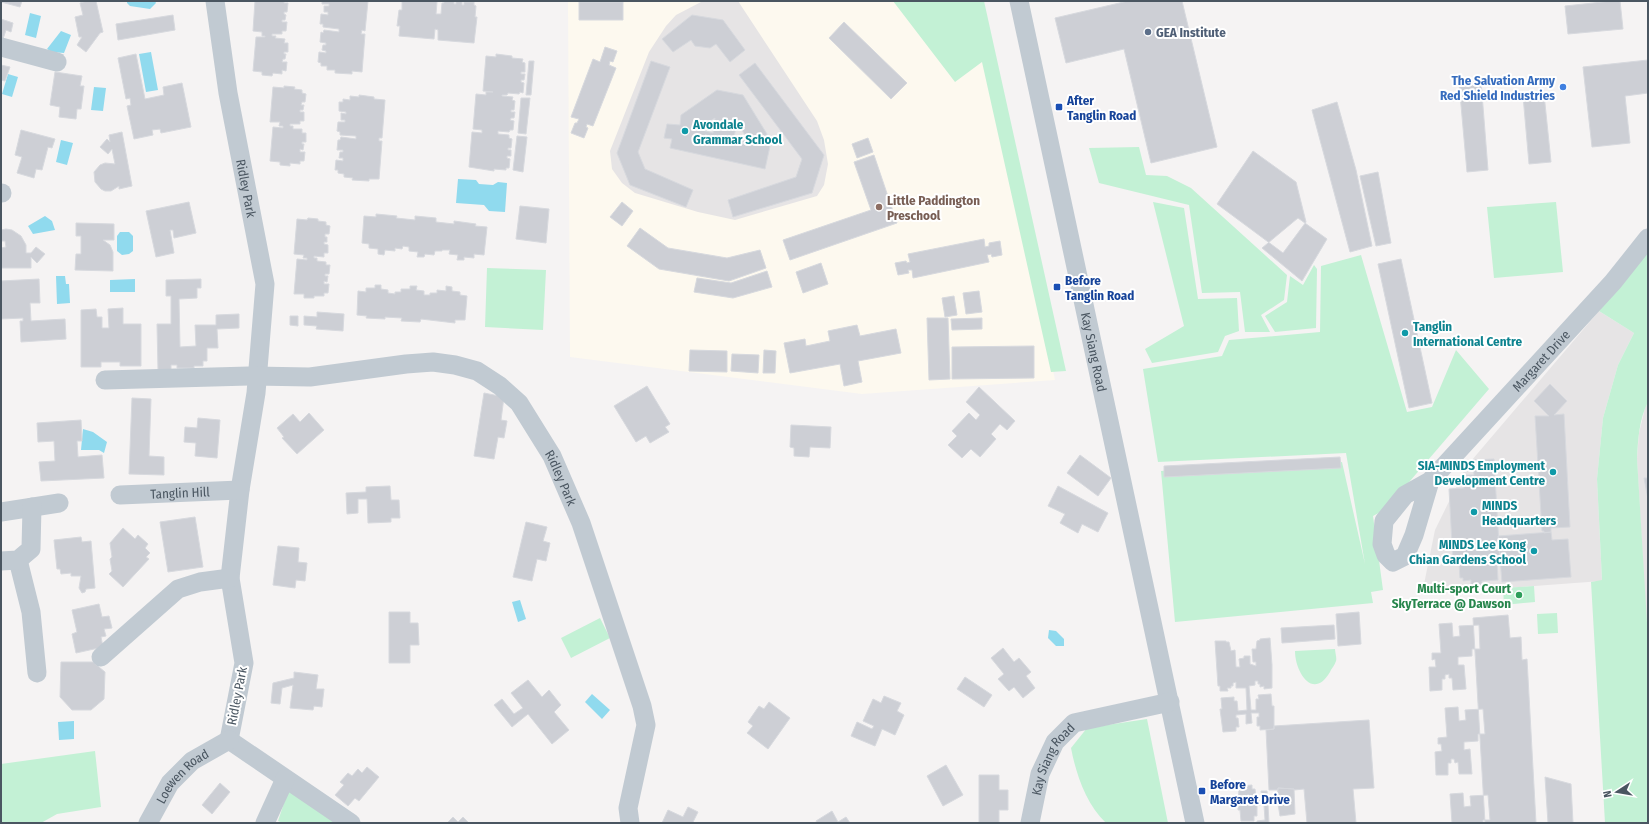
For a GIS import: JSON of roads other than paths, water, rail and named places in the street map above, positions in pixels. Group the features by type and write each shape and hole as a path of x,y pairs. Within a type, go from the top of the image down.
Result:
{"street":[{"name":"Ridley Park","path":"215,1 228,93 265,284 256,376 256,393 240,490 230,578 244,663 229,740 351,823"},
{"name":"Kay Siang Road","path":"1019,1 1195,823"},
{"path":"1,47 57,62"},
{"name":"Margaret Drive","path":"1430,481 1605,290 1648,238"},
{"name":"Ridley Park","path":"105,380 256,376 310,377 406,364 433,362 448,364 477,372 500,386 519,403 552,456 581,523 642,706 646,725 628,808 630,823"},
{"name":"Tanglin Hill","path":"120,495 240,490"},
{"path":"1,512 59,503"},
{"path":"32,507 31,549 10,560 31,612 37,673"},
{"path":"102,657 178,589 200,582 230,578"},
{"name":"Kay Siang Road","path":"1030,823 1040,774 1055,742 1074,723 1170,702"},
{"name":"Loewen Road","path":"148,823 170,783 192,761 229,740"},
{"path":"265,823 285,779"}],"water":[{"path":"127,1 155,1 156,3 150,9 130,6"},
{"path":"30,13 41,16 36,38 25,35"},
{"path":"61,31 71,35 64,53 52,52 47,49"},
{"path":"151,52 158,90 146,92 139,54"},
{"path":"8,74 18,77 12,97 2,94"},
{"path":"94,87 106,88 103,111 91,110"},
{"path":"61,140 73,143 67,165 56,162"},
{"path":"458,179 476,180 479,184 493,185 498,182 507,183 505,212 489,211 484,205 456,203"},
{"path":"45,216 52,221 55,230 33,234 28,226"},
{"path":"120,232 129,232 133,236 133,251 129,254 122,255 117,251 117,236"},
{"path":"56,276 65,276 66,284 69,284 70,303 57,304"},
{"path":"135,279 135,292 110,292 110,280"},
{"path":"83,429 93,432 107,442 104,453 99,450 81,450"},
{"path":"520,600 526,619 518,622 512,602"},
{"path":"1049,630 1056,631 1064,639 1064,646 1056,646 1048,638"},
{"path":"592,694 610,710 602,719 585,702"},
{"path":"74,721 74,739 59,740 58,722"}],"place":[{"name":"GEA Institute","path":"1148,32"},
{"name":"The Salvation Army Red Shield Industries","path":"1563,87"},
{"name":"After Tanglin Road","path":"1059,107"},
{"name":"Avondale Grammar School","path":"685,131"},
{"name":"Little Paddington Preschool","path":"879,207"},
{"name":"Before Tanglin Road","path":"1057,287"},
{"name":"Tanglin International Centre","path":"1405,333"},
{"name":"SIA-MINDS Employment Development Centre","path":"1553,472"},
{"name":"MINDS Headquarters","path":"1474,512"},
{"name":"MINDS Lee Kong Chian Gardens School","path":"1534,551"},
{"name":"Multi-sport Court SkyTerrace @ Dawson","path":"1519,595"},
{"name":"Before Margaret Drive","path":"1202,791"}]}
